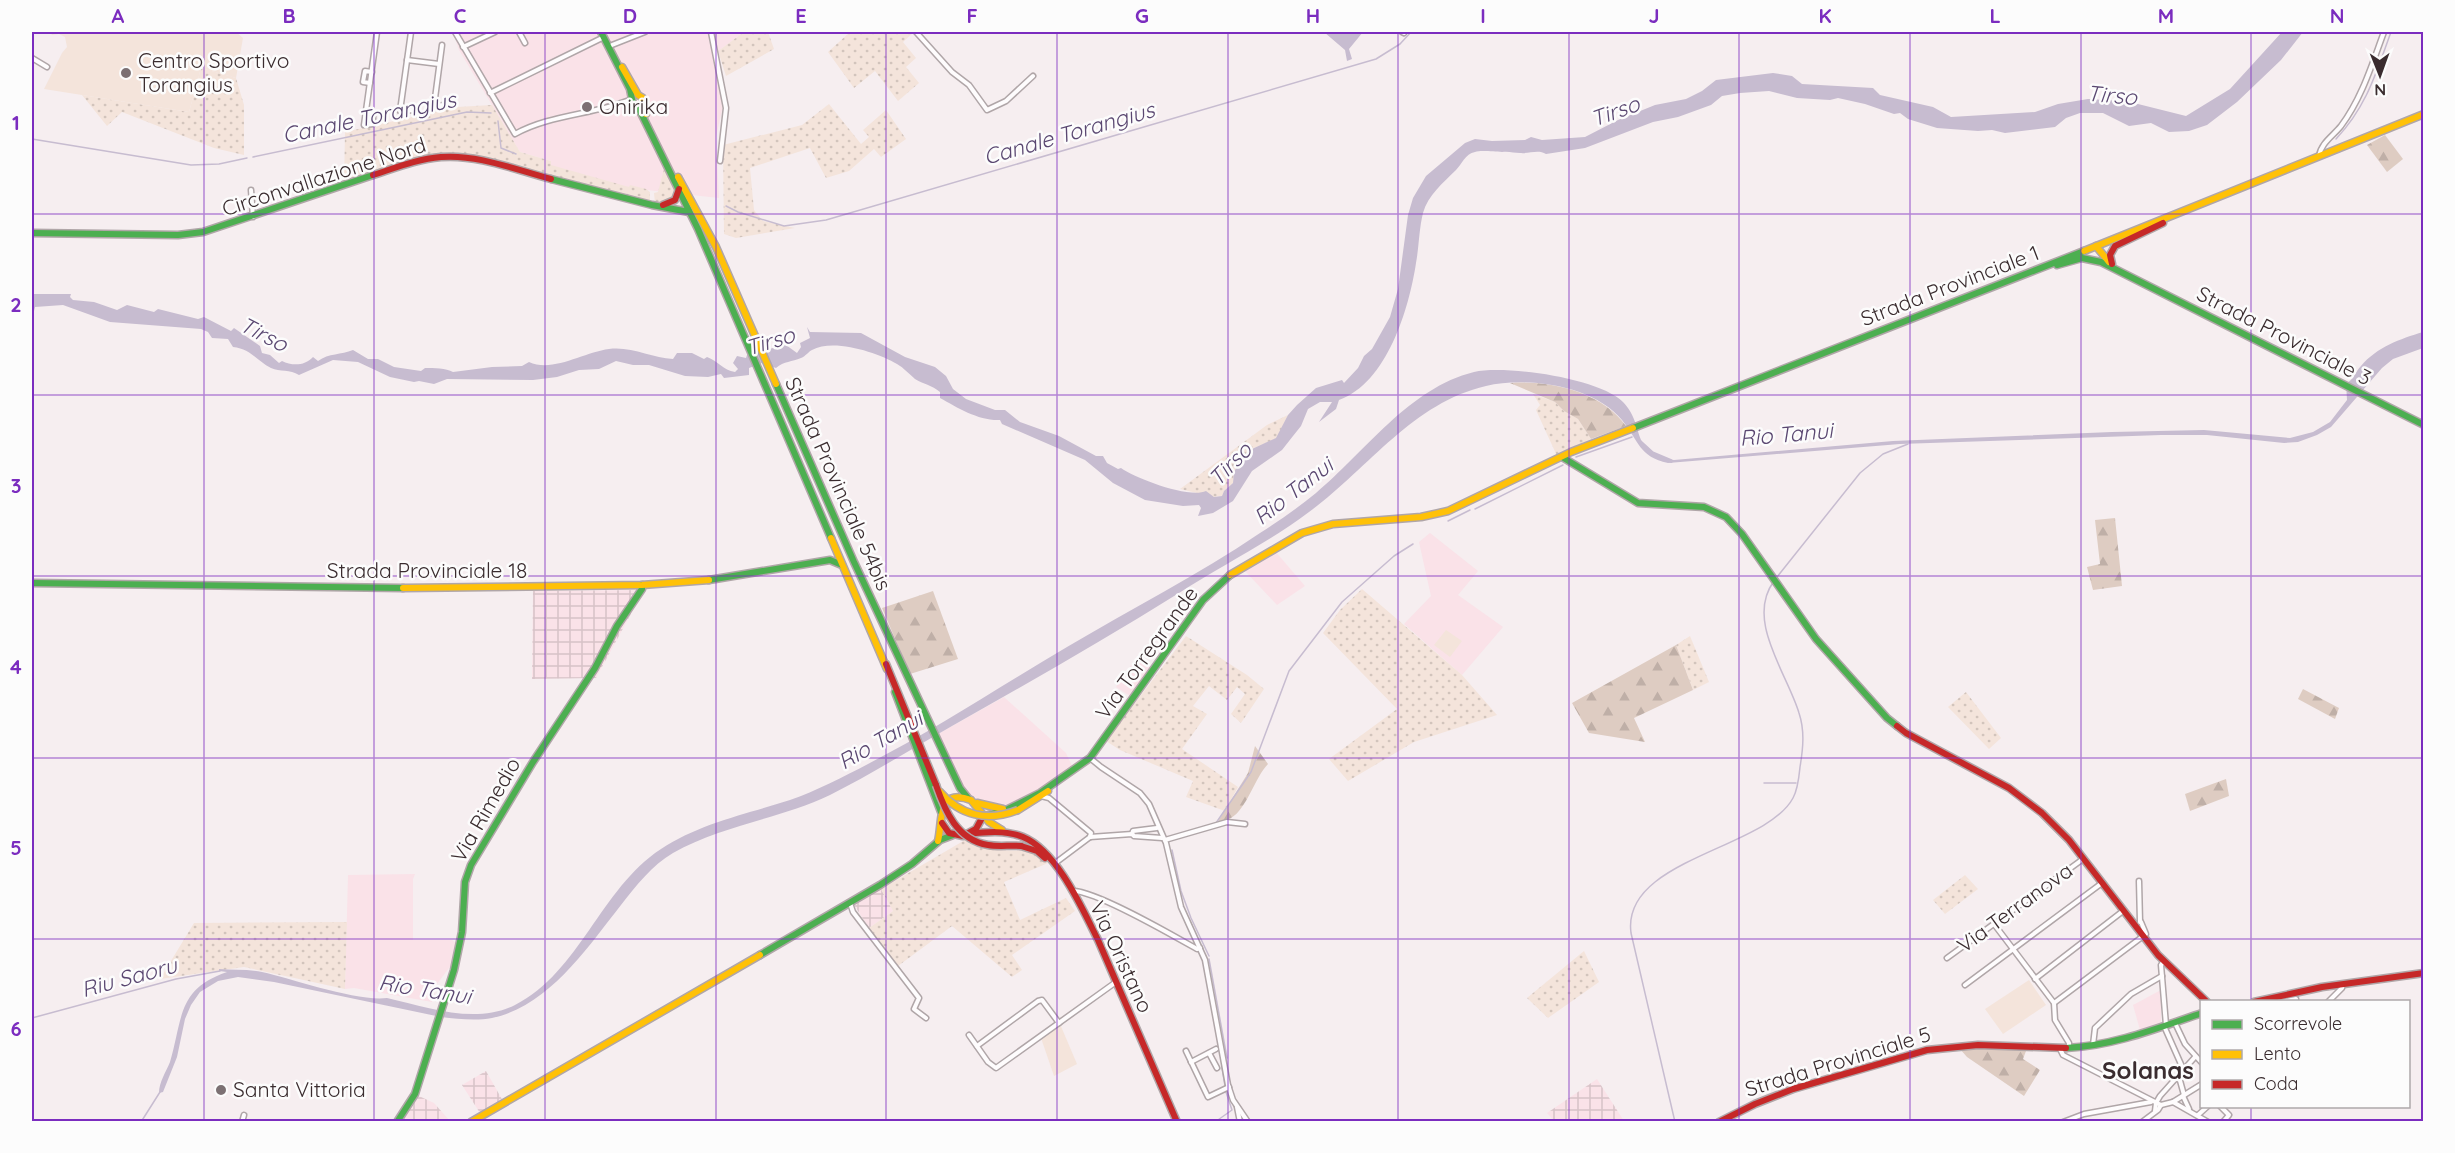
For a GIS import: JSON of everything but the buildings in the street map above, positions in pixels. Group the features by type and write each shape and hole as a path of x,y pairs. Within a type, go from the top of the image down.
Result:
{"main road":[{"path":"603,33 612,45 636,101"},
{"path":"603,33 690,212 701,227 948,817 961,833 984,844 1021,846 1037,851 1056,867"},
{"name":"Strada Provinciale 1","path":"1490,492 1562,457 1626,430 2044,267 2424,114"},
{"name":"Circonvallazione Nord","path":"32,233 191,234 254,217 407,164 434,157 456,156 657,206 690,212"},
{"path":"657,206 675,200 678,184"},
{"name":"Strada Provinciale 54bis","path":"678,184 726,269 844,540 960,788 968,798"},
{"path":"2112,264 2110,255 2115,246 2156,227 2174,215"},
{"path":"2096,246 2101,262"},
{"path":"2096,246 2112,264 2129,275"},
{"path":"2044,267 2082,258 2101,262 2129,275"},
{"name":"Strada Provinciale 3","path":"2129,275 2363,396 2424,423"},
{"path":"1562,457 1638,503 1692,506 1716,511 1734,524 1816,639 1887,718 1906,733 1991,777 2023,798 2058,828 2124,911 2139,924 2143,936 2164,961 2205,1000"},
{"name":"Via Torregrande","path":"983,816 1015,809 1075,771 1090,758 1203,600 1240,568 1283,543 1316,529 1349,523 1434,515 1490,492"},
{"path":"821,561 834,547"},
{"name":"Strada Provinciale 18","path":"32,583 437,589 642,585 728,578 830,560 843,565"},
{"path":"630,585 633,603"},
{"name":"Via Rimedio","path":"398,1122 415,1094 460,944 465,882 471,865 533,762 595,668 617,626 642,589 642,585"},
{"path":"909,722 944,829 961,837 976,829 983,816 977,803"},
{"path":"936,785 955,807 974,815 999,817 1040,796 1075,771"},
{"path":"938,842 941,832 941,816 949,800 960,797 968,798 977,803 1001,809 1015,809"},
{"path":"997,812 994,821 1004,831"},
{"name":"Via Oristano","path":"983,816 995,828 1031,840 1045,852 1072,891 1096,934 1177,1122"},
{"name":"Via Oristano","path":"968,834 1004,831"},
{"path":"471,1122 850,903 912,864 938,842 953,835"},
{"path":"2269,1000 2343,984 2424,973"},
{"name":"Strada Provinciale 5","path":"1719,1122 1744,1108 1786,1091 1928,1050 1958,1045 2060,1049 2093,1046 2200,1014"}],"street":[{"path":"366,113 370,83 363,82 365,71 372,72 377,32"},
{"path":"411,32 400,111 415,110"},
{"path":"454,32 515,134 544,120 580,115 624,102 636,101"},
{"path":"463,47 495,32"},
{"path":"519,32 525,43"},
{"path":"612,45 645,32"},
{"path":"711,32 726,108 720,161"},
{"path":"916,32 952,72 969,86 987,110 1006,101 1033,76"},
{"path":"2319,156 2323,146 2345,121 2358,99 2384,32"},
{"path":"490,93 576,51 603,33"},
{"path":"442,45 434,106 445,105"},
{"path":"32,58 47,67"},
{"path":"408,60 440,64"},
{"path":"251,190 254,217"},
{"path":"1090,758 1140,793 1149,804 1163,839 1181,907 1203,955 1229,1087 1240,1122"},
{"path":"1040,796 1049,798 1090,832 1090,837"},
{"path":"1056,867 1090,837 1132,834 1163,839 1227,822 1245,824"},
{"path":"1132,834 1133,831 1157,828"},
{"name":"Via Terranova","path":"1947,958 2083,858"},
{"path":"2139,881 2139,924"},
{"path":"1965,985 2102,883"},
{"path":"1072,891 1080,891 1112,904 1172,937 1197,949 1200,948"},
{"path":"850,903 853,912 919,998 914,1009 926,1018"},
{"path":"2035,979 2124,911"},
{"path":"1994,924 2054,1003 2055,1020 2069,1043 2073,1061"},
{"path":"2054,1003 2143,936"},
{"path":"2164,961 2161,965 2165,1025 2184,1071"},
{"path":"2093,1046 2095,1028 2131,994 2162,976"},
{"path":"969,1035 988,1062 996,1068 1116,981"},
{"path":"2330,1000 2343,984"},
{"path":"2291,1000 2296,999"},
{"path":"977,1046 1038,1001 1042,1000 1059,1023"},
{"path":"2175,1022 2185,1044 2200,1061"},
{"path":"1191,1062 1216,1049"},
{"path":"2060,1049 2063,1055 2073,1061 2156,1103"},
{"path":"1186,1051 1208,1097 1229,1087"},
{"path":"1209,1053 1217,1068"},
{"path":"2142,1122 2154,1112 2156,1103 2195,1057"},
{"path":"2179,1077 2183,1096 2190,1110"},
{"path":"2063,1122 2084,1114 2171,1102 2200,1085"},
{"path":"2171,1102 2190,1110 2208,1122"},
{"path":"1237,1107 1248,1122"},
{"path":"2198,1115 2207,1108"},
{"path":"2221,1108 2229,1115 2223,1122"},
{"path":"242,1122 244,1115"}],"shaded area":[{"name":"Centro Sportivo Torangius","path":"50,32 236,32 243,38 236,78 201,68 189,112 44,89 67,47 65,37 59,34 52,35"},
{"path":"453,32 744,32 718,51 723,106 716,137 719,198 629,188 550,166 551,161 520,152 459,50"},
{"path":"744,32 768,32 774,49 726,76 718,51"},
{"path":"850,32 914,32 903,42 916,58 906,67 919,83 898,101 875,71 854,88 828,52"},
{"path":"1324,32 1363,32 1349,49 1352,59 1347,61 1345,50"},
{"path":"2282,32 2303,32 2281,60 2237,102 2207,125 2189,131 2169,132 2151,123 2129,126 2103,113 2080,113 2066,118 2055,127 2005,133 1992,130 1937,128 1908,119 1900,113 1894,114 1838,98 1830,100 1797,98 1769,91 1722,96 1711,105 1678,117 1653,122 1585,148 1546,154 1481,151 1472,153 1436,190 1425,207 1408,301 1393,342 1383,361 1370,378 1356,391 1339,400 1336,409 1319,422 1332,402 1320,402 1308,409 1301,426 1282,450 1252,471 1233,501 1213,513 1198,516 1201,508 1199,505 1183,506 1145,500 1113,483 1085,460 1002,424 1000,420 984,418 961,410 940,398 940,392 915,379 897,364 879,355 856,348 821,347 776,368 762,363 749,368 749,375 724,378 721,374 708,377 685,376 649,365 633,365 616,361 599,369 579,370 557,377 533,380 447,379 434,384 390,377 358,362 333,360 299,375 271,368 249,352 233,347 228,339 212,338 208,332 201,329 110,322 63,305 35,307 34,311 32,310 32,294 71,294 70,297 73,300 94,302 117,310 127,305 154,312 158,309 198,319 204,317 231,331 234,328 260,346 262,353 270,355 279,363 282,361 302,364 313,357 318,361 353,350 368,359 378,359 394,367 421,371 425,368 440,368 453,372 522,366 529,362 538,365 558,364 599,351 617,349 673,359 677,353 692,353 704,359 707,357 735,372 738,369 733,363 737,356 746,358 747,355 786,345 797,353 801,347 800,343 810,338 807,327 810,332 861,333 905,357 935,367 946,376 953,389 966,399 995,410 1005,410 1020,422 1059,436 1096,456 1103,456 1107,463 1150,482 1175,490 1198,493 1206,491 1214,497 1222,496 1233,483 1234,472 1242,457 1252,449 1276,438 1288,415 1297,405 1316,388 1342,380 1344,383 1372,349 1390,317 1398,289 1408,215 1413,198 1426,176 1465,143 1475,139 1492,141 1525,140 1531,137 1542,140 1585,137 1655,105 1686,99 1702,91 1716,80 1773,73 1792,76 1802,84 1873,88 1880,95 1933,107 1951,117 2035,112 2058,104 2088,99 2125,101 2186,116 2230,89"},
{"path":"201,68 236,78 244,105 244,155 214,148 122,112 107,126 82,95 189,112"},
{"path":"829,104 861,144 869,137 863,130 886,110 906,139 881,157 874,149 849,171 826,178 810,148 750,168 754,210 763,221 795,228 736,238 724,234 723,145 802,125"},
{"path":"492,105 520,152 551,161 551,165 629,187 630,185 646,189 650,192 650,201 460,153 426,155 344,185 345,132 457,107"},
{"path":"665,165 677,188 674,199 661,204 655,203 654,193 658,192"},
{"path":"2423,332 2423,348 2393,359 2382,368 2331,427 2298,442 2284,443 2207,435 2161,435 1900,444 1668,463 1651,457 1645,452 1622,420 1610,408 1595,399 1559,386 1540,383 1503,383 1486,386 1435,407 1392,439 1309,512 1261,544 1066,661 830,795 692,843 665,858 639,883 565,973 549,988 513,1011 492,1018 460,1019 274,982 238,977 218,981 200,992 191,1005 185,1019 177,1057 163,1092 159,1093 190,996 211,979 227,972 219,971 219,969 262,972 360,997 387,998 467,1014 500,1011 515,1005 557,972 622,886 640,866 661,849 692,832 820,788 893,751 943,722 1213,563 1274,524 1316,493 1408,407 1451,380 1474,372 1507,370 1529,372 1552,375 1594,386 1623,402 1630,411 1644,446 1650,452 1674,460 1893,441 2112,432 2204,430 2290,438 2313,432 2330,422 2347,400 2346,383 2367,359 2397,341"},
{"path":"1533,394 1555,402 1564,411 1578,419 1591,439 1557,456 1536,410 1540,405"},
{"path":"1288,415 1277,438 1252,449 1242,457 1234,472 1233,483 1222,496 1214,497 1180,489 1267,425"},
{"path":"1430,533 1478,571 1458,595 1503,627 1462,675 1404,624 1431,596 1419,542"},
{"path":"1275,551 1305,586 1277,605 1243,569"},
{"path":"1362,589 1462,675 1497,715 1414,742 1348,781 1329,759 1397,709 1323,633 1340,610"},
{"path":"644,590 596,678 532,679 533,591"},
{"path":"1446,630 1462,641 1450,657 1434,645"},
{"path":"1186,636 1247,675 1264,689 1241,723 1231,714 1245,694 1237,687 1227,700 1209,686 1193,706 1207,714 1182,749 1238,787 1225,811 1186,797 1193,781 1120,750 1106,741"},
{"path":"1690,636 1709,682 1693,690 1676,645"},
{"path":"1136,658 1150,668 1130,696 1116,687"},
{"path":"1966,692 2001,738 1989,749 1948,707"},
{"path":"1004,697 1066,753 1073,768 1005,807 988,805 966,792 938,734"},
{"path":"965,840 992,850 1033,851 1048,863 1004,882 1020,920 1066,898 1075,911 1012,955 1022,970 1012,977 952,926 898,966 869,928 893,911 881,889"},
{"path":"415,874 413,879 413,940 452,940 456,943 452,964 437,984 432,1002 354,988 345,989 348,875"},
{"path":"1965,875 1978,889 1945,914 1933,900"},
{"path":"881,889 893,911 869,928 854,905"},
{"path":"347,922 345,989 244,967 160,979 194,923"},
{"path":"1584,951 1599,982 1548,1018 1527,998"},
{"path":"2029,980 2046,1005 2003,1034 1985,1009"},
{"path":"2161,990 2161,1023 2140,1030 2133,1005"},
{"path":"1060,1024 1077,1064 1054,1076 1041,1038"},
{"path":"486,1071 503,1101 480,1113 462,1085"},
{"path":"1597,1079 1624,1121 1554,1121 1547,1113"},
{"path":"419,1096 434,1103 450,1121 402,1121"}],"green space":[{"path":"2385,135 2403,159 2387,172 2367,145"},
{"path":"1510,383 1558,386 1574,391 1603,405 1616,414 1626,426 1591,439 1578,419 1564,411 1555,402"},
{"path":"2115,518 2122,586 2093,590 2087,567 2100,564 2095,520"},
{"path":"933,591 958,659 910,674 882,608"},
{"path":"1676,645 1693,690 1634,718 1645,742 1589,733 1572,703"},
{"path":"2303,689 2339,708 2335,719 2298,699"},
{"path":"1255,746 1268,764 1237,814 1217,823 1248,773"},
{"path":"2226,779 2229,796 2190,811 2185,794"},
{"path":"1980,1047 2026,1051 2023,1059 2040,1070 2024,1096 1967,1057 1960,1049"}],"waterway":[{"name":"Canale Torangius","path":"726,206 784,226 826,220 1376,59 1400,44 1411,32"},
{"path":"2336,139 2347,127 2363,101 2391,32"},
{"name":"Canale Torangius","path":"253,157 467,112 491,113"},
{"name":"Canale Torangius","path":"498,121 501,148 516,154"},
{"name":"Canale Torangius","path":"32,139 191,165 219,164 247,158"},
{"path":"1576,457 1632,437"},
{"name":"Rio Tanui","path":"1640,442 1652,453 1671,461"},
{"path":"1777,577 1860,473 1883,454 1908,444"},
{"path":"1475,509 1563,465"},
{"path":"1448,521 1470,510"},
{"path":"1216,823 1251,772 1289,671 1342,602 1394,556 1413,544"},
{"path":"1675,1122 1631,933 1634,908 1648,888 1671,871 1755,830 1778,815 1795,794 1802,754 1802,726 1766,629 1764,612 1766,596 1774,581"},
{"path":"1764,783 1796,783"},
{"path":"1172,850 1181,891 1209,956"},
{"path":"1209,959 1227,1058"},
{"name":"Riu Saoru","path":"32,1018 176,979 220,971"},
{"path":"1222,1068 1225,1086"},
{"path":"141,1122 160,1092"},
{"path":"1215,1122 1232,1110 1226,1092"}],"traffic: fast":[{"path":"601,32 630,89 633,104 640,111 698,229 831,538"},
{"path":"32,233 178,235 203,232 373,175"},
{"path":"551,179 689,212"},
{"path":"1633,428 2084,251"},
{"path":"2057,265 2082,258 2101,262 2424,425"},
{"path":"776,384 854,562 960,788 968,798"},
{"path":"1562,457 1638,503 1704,507 1726,517 1742,534 1816,639 1887,718 1897,726"},
{"path":"709,580 830,560 842,565"},
{"path":"985,816 1008,809 1040,793 1090,758 1203,600 1230,575"},
{"path":"32,583 403,588"},
{"path":"397,1122 415,1094 454,970 462,932 465,882 471,865 533,762 595,668 617,626 642,589 642,585"},
{"path":"895,692 941,812"},
{"path":"760,955 880,885 912,864 940,840 953,835"},
{"path":"2066,1048 2118,1040 2200,1014"}],"traffic: slow":[{"path":"622,67 638,95 643,98 642,105 646,114"},
{"path":"2084,251 2424,114"},
{"path":"678,177 716,247 776,384"},
{"path":"2096,246 2109,262"},
{"path":"1230,575 1302,533 1333,524 1421,517 1448,511 1571,452 1633,428"},
{"path":"831,538 887,669"},
{"path":"403,588 642,585 709,580"},
{"path":"939,791 956,806 975,814 996,816 1018,810"},
{"path":"1018,810 1048,791"},
{"path":"938,841 943,808 952,798 960,797 971,800 989,822 1002,830"},
{"path":"977,803 1003,809"},
{"path":"471,1122 760,955"}],"traffic: jam":[{"path":"373,175 423,160 455,157 483,160 551,179"},
{"path":"663,205 675,200 679,189"},
{"path":"2112,264 2110,255 2115,246 2163,223"},
{"path":"886,664 936,785"},
{"path":"1897,726 2009,788 2042,813 2069,840 2158,955 2205,1000"},
{"path":"936,785 948,814 960,831 968,837 988,845 1021,846"},
{"path":"942,823 949,833 963,836 976,829 983,816"},
{"path":"968,834 1003,832 1023,837 1047,854 1057,867 1076,897 1098,940 1177,1122"},
{"path":"1021,846 1037,851 1045,858"},
{"path":"2263,1000 2322,987 2424,973"},
{"path":"1719,1122 1793,1089 1927,1050 1978,1045 2066,1048"}],"place":[{"name":"Centro Sportivo Torangius","path":"126,73"},
{"name":"Onirika","path":"587,107"},
{"name":"Santa Vittoria","path":"221,1090"}],"district":[{"name":"Solanas","path":"2148,1071"}],"water label":[{"name":"Tirso","path":"2112,95"},
{"name":"Tirso","path":"1615,111"},
{"name":"Tirso","path":"264,334"},
{"name":"Tirso","path":"770,341"},
{"name":"Tirso","path":"1230,464"}]}
